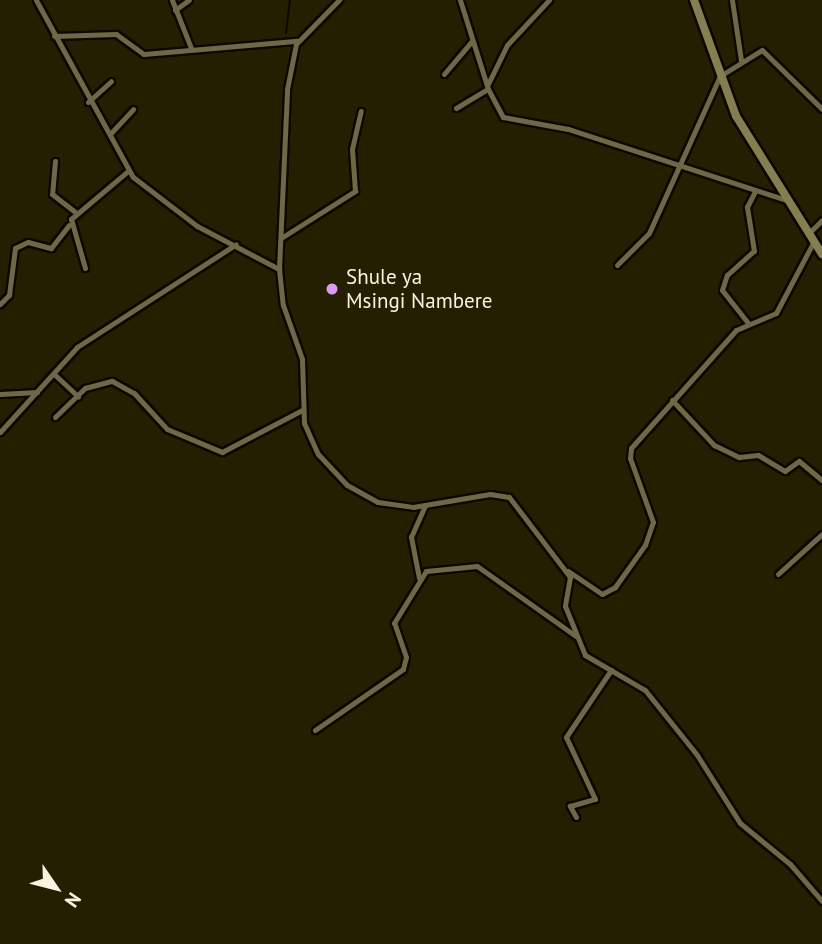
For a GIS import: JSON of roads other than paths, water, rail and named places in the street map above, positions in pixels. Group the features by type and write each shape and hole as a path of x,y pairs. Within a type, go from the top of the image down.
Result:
{"street":[{"path":"36,0 88,102 110,134 128,171 179,214 279,269"},
{"path":"172,0 191,48"},
{"path":"175,10 189,0"},
{"path":"339,0 297,41 287,89 279,269 283,305 302,359 302,410 311,445 360,495 390,505 425,505 490,494 509,497 566,570 570,580 565,606 585,655 645,690 743,827 790,864 822,901"},
{"path":"460,0 488,88 503,117 568,129 786,200"},
{"path":"456,108 488,88 507,45 549,0"},
{"path":"694,0 720,76 786,200 822,254"},
{"path":"732,0 741,60"},
{"path":"54,36 116,34 144,54 297,41"},
{"path":"444,74 472,41"},
{"path":"617,265 649,233 675,165 720,76 741,60 766,51 822,109"},
{"path":"88,102 111,81"},
{"path":"110,134 133,109"},
{"path":"281,238 355,191 352,149 361,111"},
{"path":"55,161 52,194 76,213"},
{"path":"0,304 12,284 15,248 28,242 51,248 76,213 128,171"},
{"path":"748,323 722,290 727,275 754,251 747,207 755,191"},
{"path":"566,570 605,594 645,545 652,516 629,452 672,400 748,323 776,313 811,237 822,220"},
{"path":"69,225 85,268"},
{"path":"0,432 93,335 236,244"},
{"path":"54,374 78,396"},
{"path":"55,417 94,383 120,383 167,429 222,452 302,410"},
{"path":"0,394 37,392"},
{"path":"672,400 715,445 739,457 758,455 785,471 799,461 822,480"},
{"path":"419,578 411,537 425,505"},
{"path":"778,574 822,534"},
{"path":"315,730 403,669 405,657 394,626 419,578 426,570 477,566 576,636"},
{"path":"576,817 570,806 595,799 566,737 611,670"}],"waterway":[{"path":"286,33 290,0"}],"place":[{"name":"Shule ya Msingi Nambere","path":"332,289"}]}
